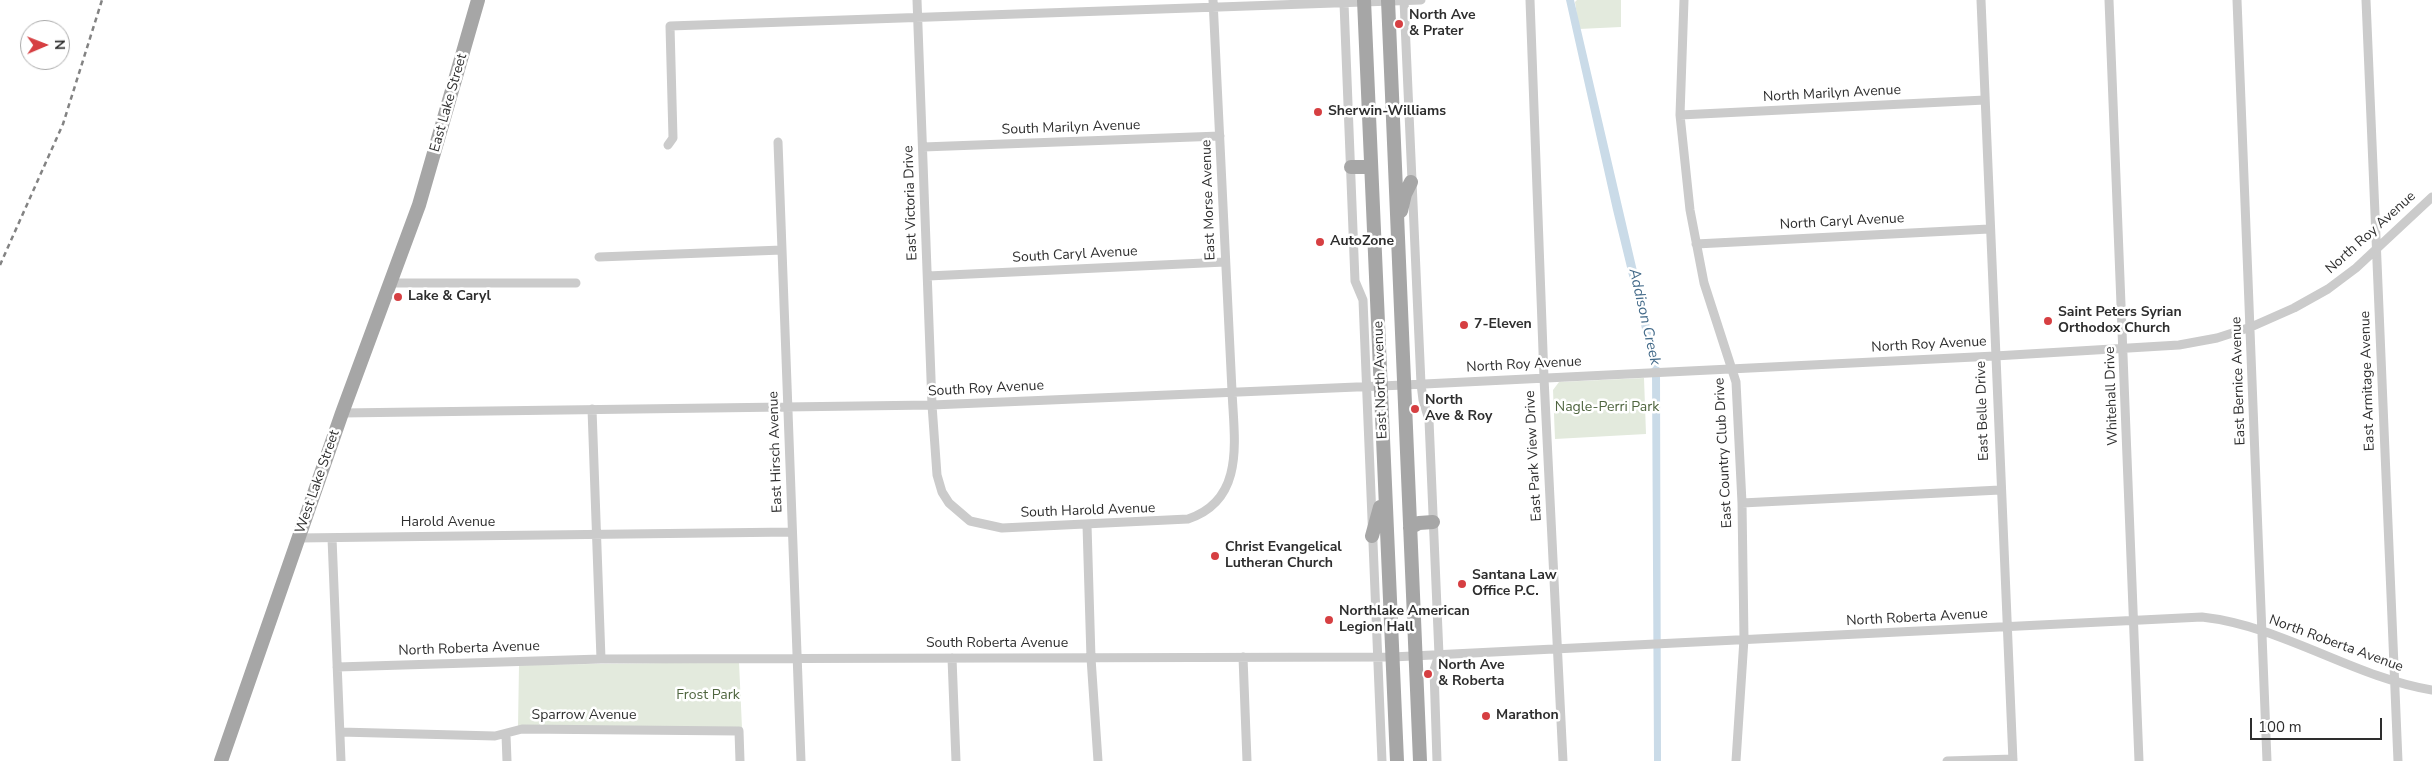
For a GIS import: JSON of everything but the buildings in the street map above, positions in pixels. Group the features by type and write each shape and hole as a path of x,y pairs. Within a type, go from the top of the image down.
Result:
{"main road":[{"name":"East Lake Street","path":"419,205 478,0"},
{"name":"East North Avenue","path":"1364,1 1397,761"},
{"name":"East North Avenue","path":"1388,1 1420,761"},
{"path":"1351,167 1371,167"},
{"path":"1397,229 1405,194 1411,182"},
{"name":"West Lake Street","path":"221,761 342,413 419,205"},
{"path":"1372,536 1385,484"},
{"path":"1410,528 1419,523 1433,522"}],"street":[{"name":"East Victoria Drive","path":"917,0 932,405"},
{"path":"1404,0 1421,384 1423,400 1429,420 1440,655 1434,670 1437,761"},
{"path":"668,145 674,138 670,26 918,18 1214,4 1344,3 1421,0"},
{"name":"East Park View Drive","path":"1530,0 1544,378 1559,649 1563,761"},
{"name":"East Country Club Drive","path":"1684,0 1680,115 1686,180 1704,283 1736,382 1742,502 1744,640 1736,761"},
{"name":"East Belle Drive","path":"1981,0 1989,229 2013,760"},
{"name":"Whitehall Drive","path":"2109,0 2139,761"},
{"name":"East Bernice Avenue","path":"2236,0 2251,327 2267,761"},
{"name":"East Armitage Avenue","path":"2366,0 2398,761"},
{"name":"East North Avenue","path":"1344,3 1355,281 1363,300 1382,761"},
{"name":"East Morse Avenue","path":"1214,4 1232,391"},
{"name":"North Marilyn Avenue","path":"1680,115 1985,100"},
{"name":"South Marilyn Avenue","path":"923,148 1220,136"},
{"name":"East Hirsch Avenue","path":"778,142 801,761"},
{"name":"North Roy Avenue","path":"1381,386 1995,356 2124,349 2199,342 2251,327 2294,308 2328,289 2356,268 2376,247 2432,197"},
{"name":"North Caryl Avenue","path":"1696,244 1989,229"},
{"path":"599,257 782,250"},
{"name":"South Caryl Avenue","path":"928,276 1225,262"},
{"path":"390,283 576,283"},
{"name":"South Roy Avenue","path":"342,413 932,405 1381,386"},
{"name":"South Harold Avenue","path":"932,405 937,475 942,492 960,514 977,524 1002,528 1087,525 1181,520 1195,517 1212,506 1225,490 1232,470 1232,391"},
{"path":"592,409 601,659"},
{"path":"1742,502 2000,490"},
{"path":"1087,525 1098,761"},
{"path":"598,536 792,532"},
{"name":"Harold Avenue","path":"298,538 598,536"},
{"path":"332,538 341,761"},
{"name":"North Roberta Avenue","path":"1392,657 2202,617 2219,619 2262,632 2395,680 2432,690"},
{"path":"1243,657 1247,761"},
{"name":"South Roberta Avenue","path":"601,659 1392,657"},
{"path":"952,658 956,761"},
{"name":"North Roberta Avenue","path":"337,667 601,659"},
{"name":"Sparrow Avenue","path":"340,732 495,736 522,729 739,731 740,761"},
{"path":"506,734 507,761"},
{"path":"1947,761 2013,760"}],"green space":[{"path":"1577,0 1621,0 1621,27 1579,29 1575,2"},
{"name":"Nagle-Perri Park","path":"1644,378 1646,434 1555,439 1553,390 1559,382"},
{"name":"Frost Park","path":"739,662 742,728 518,727 519,665"}],"water":[{"name":"Addison Creek","path":"1566,0 1574,0 1660,370 1661,761 1654,761 1652,370 1613,210"}],"railway":[{"path":"0,265 63,124 102,0"}],"place":[{"name":"North Ave & Prater","path":"1399,24"},
{"name":"Sherwin-Williams","path":"1318,112"},
{"name":"AutoZone","path":"1320,242"},
{"name":"Lake & Caryl","path":"398,297"},
{"name":"Saint Peters Syrian Orthodox Church","path":"2048,321"},
{"name":"7-Eleven","path":"1464,325"},
{"name":"North Ave & Roy","path":"1415,409"},
{"name":"Christ Evangelical Lutheran Church","path":"1215,556"},
{"name":"Santana Law Office P.C.","path":"1462,584"},
{"name":"Northlake American Legion Hall","path":"1329,620"},
{"name":"North Ave & Roberta","path":"1428,674"},
{"name":"Marathon","path":"1486,716"}]}
